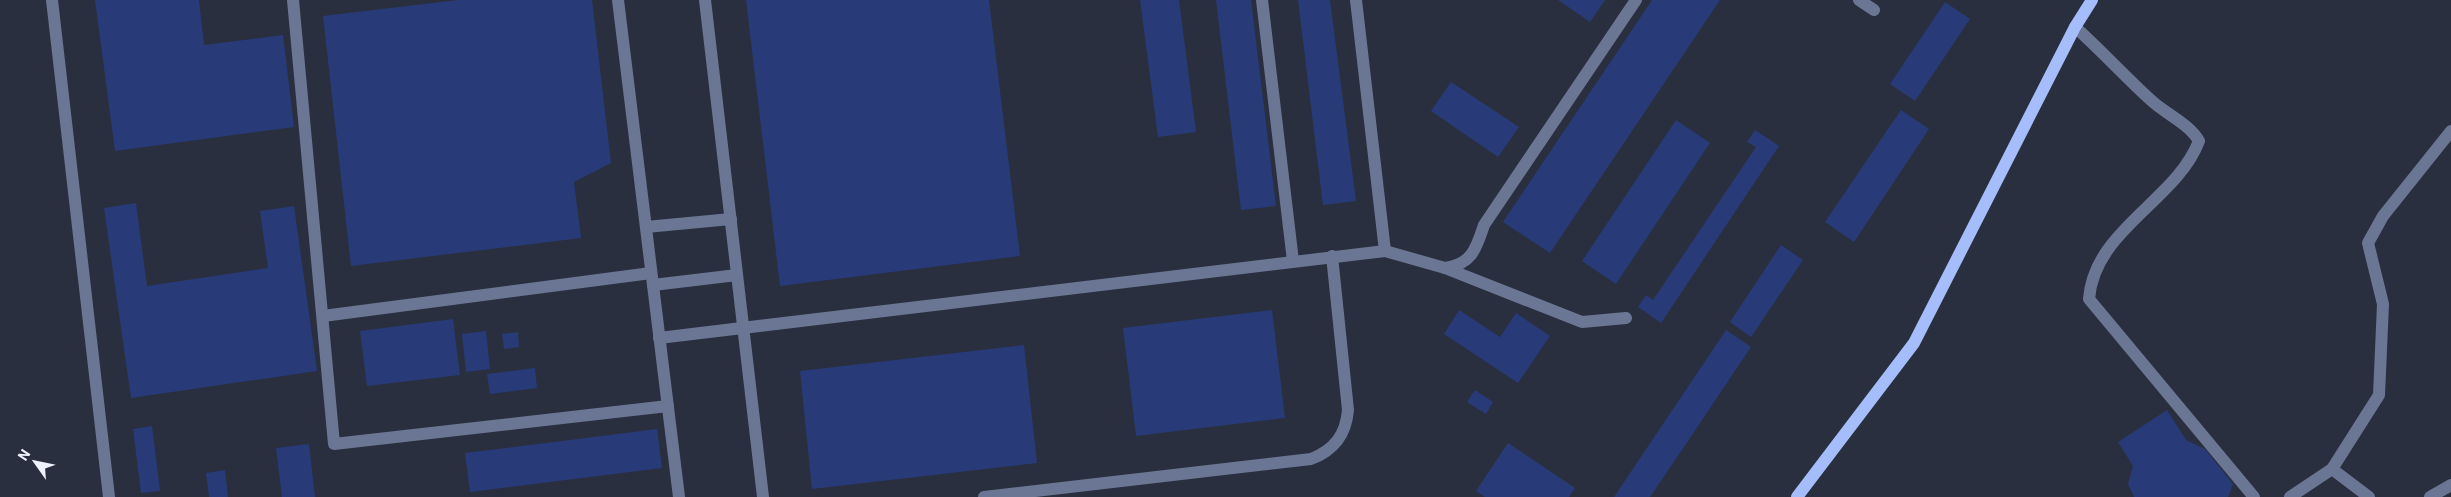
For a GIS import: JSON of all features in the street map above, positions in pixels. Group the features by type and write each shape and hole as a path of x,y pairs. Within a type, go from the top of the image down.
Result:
{"main road":[{"path":"1797,497 1914,343 2075,27 2092,0"}],"street":[{"path":"52,0 109,497"},
{"path":"293,0 334,444 668,406"},
{"path":"618,0 679,497"},
{"path":"705,0 763,497"},
{"path":"1262,0 1293,261"},
{"path":"1356,0 1385,251"},
{"path":"1445,268 1456,266 1468,260 1477,246 1484,225 1636,0"},
{"path":"1859,0 1874,10"},
{"path":"2075,27 2102,50 2152,100 2193,131 2199,141 2186,167 2112,245 2095,271 2090,284 2089,299 2254,497"},
{"path":"2290,497 2332,469 2379,395 2384,304 2368,243 2383,216 2451,131"},
{"path":"646,227 731,219"},
{"path":"660,338 1385,251 1445,268 1582,322 1626,318"},
{"path":"984,497 1311,459 1331,448 1342,436 1347,424 1348,410 1332,256"},
{"path":"323,316 652,279 737,275"},
{"path":"2332,469 2369,497"},
{"path":"2430,497 2451,486"}],"building":[{"path":"95,0 199,0 204,45 283,35 294,127 115,151"},
{"path":"458,0 592,0 611,163 574,182 581,238 351,266 323,16"},
{"path":"746,0 989,0 1020,256 780,286"},
{"path":"1140,0 1179,0 1196,132 1158,137"},
{"path":"1216,0 1251,0 1276,206 1241,210"},
{"path":"1298,0 1330,0 1356,201 1323,205"},
{"path":"1558,0 1605,0 1590,22"},
{"path":"1652,0 1720,0 1550,253 1503,222"},
{"path":"1945,2 1970,19 1915,101 1890,84"},
{"path":"1451,82 1519,127 1498,157 1431,111"},
{"path":"1901,110 1929,129 1854,242 1825,222"},
{"path":"1676,120 1710,143 1616,284 1582,261"},
{"path":"1755,130 1779,146 1661,323 1638,307 1646,295 1653,300 1756,147 1747,142"},
{"path":"136,203 147,286 268,268 260,211 294,206 317,371 131,398 104,208"},
{"path":"1781,245 1803,260 1751,337 1730,322"},
{"path":"1272,310 1285,418 1136,436 1123,328"},
{"path":"1459,310 1500,337 1516,313 1550,336 1518,383 1444,334"},
{"path":"453,319 460,375 367,386 360,331"},
{"path":"1726,330 1751,347 1688,441 1650,497 1614,497"},
{"path":"486,331 490,369 466,372 462,334"},
{"path":"518,332 519,347 504,349 502,334"},
{"path":"1024,345 1037,463 812,489 800,371"},
{"path":"535,368 537,388 490,394 487,374"},
{"path":"1475,390 1493,402 1486,414 1467,402"},
{"path":"2167,410 2186,440 2205,449 2233,484 2228,497 2134,497 2128,484 2133,466 2118,442"},
{"path":"152,426 160,491 141,493 133,429"},
{"path":"657,429 662,468 470,492 465,453"},
{"path":"1508,443 1575,488 1569,497 1485,497 1476,491"},
{"path":"309,444 315,497 282,497 276,448"},
{"path":"225,470 228,497 209,497 206,473"}]}
